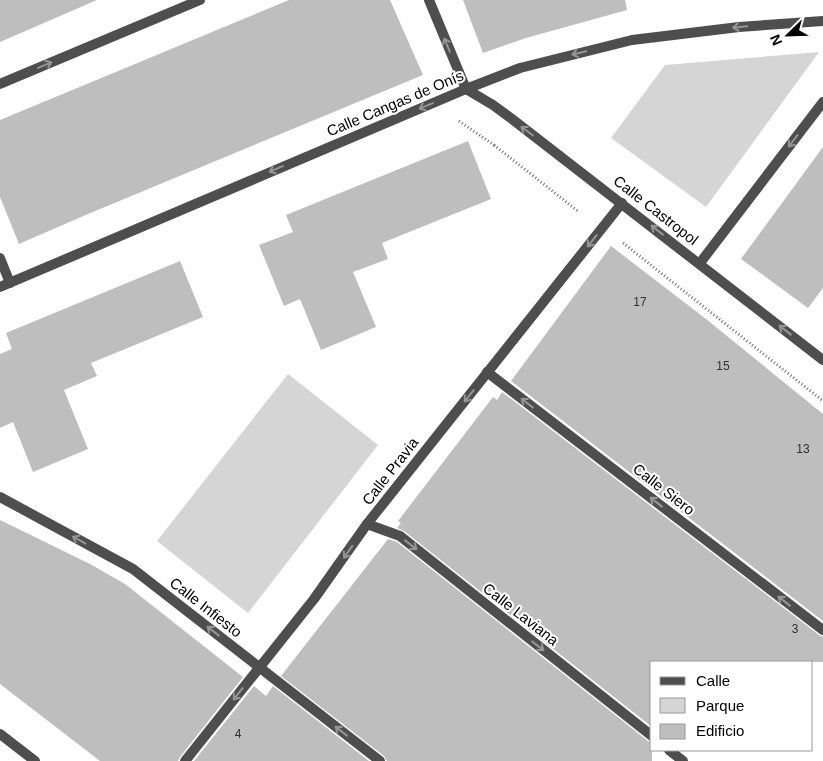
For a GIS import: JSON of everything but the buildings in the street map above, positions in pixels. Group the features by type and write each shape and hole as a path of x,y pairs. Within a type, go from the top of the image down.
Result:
{"street":[{"path":"0,84 200,0"},
{"path":"429,0 466,89"},
{"name":"Calle Cangas de Onís","path":"0,287 466,89 520,68 632,40 739,27 823,21"},
{"name":"Calle Castropol","path":"466,89 493,105 700,263 823,360"},
{"path":"700,263 823,102"},
{"name":"Calle Pravia","path":"185,761 314,599 367,524 622,203"},
{"path":"0,258 10,282"},
{"name":"Calle Siero","path":"487,372 823,630"},
{"name":"Calle Infiesto","path":"0,497 133,570 380,761"},
{"name":"Calle Laviana","path":"367,524 400,536 650,734"},
{"path":"0,734 35,761"},
{"path":"670,751 683,761"}],"path":[{"path":"494,144 584,216 585,227 604,240 616,238 823,401"}],"green space":[{"path":"819,52 706,207 611,138 665,65"},
{"path":"288,374 378,445 248,613 157,541"}]}
